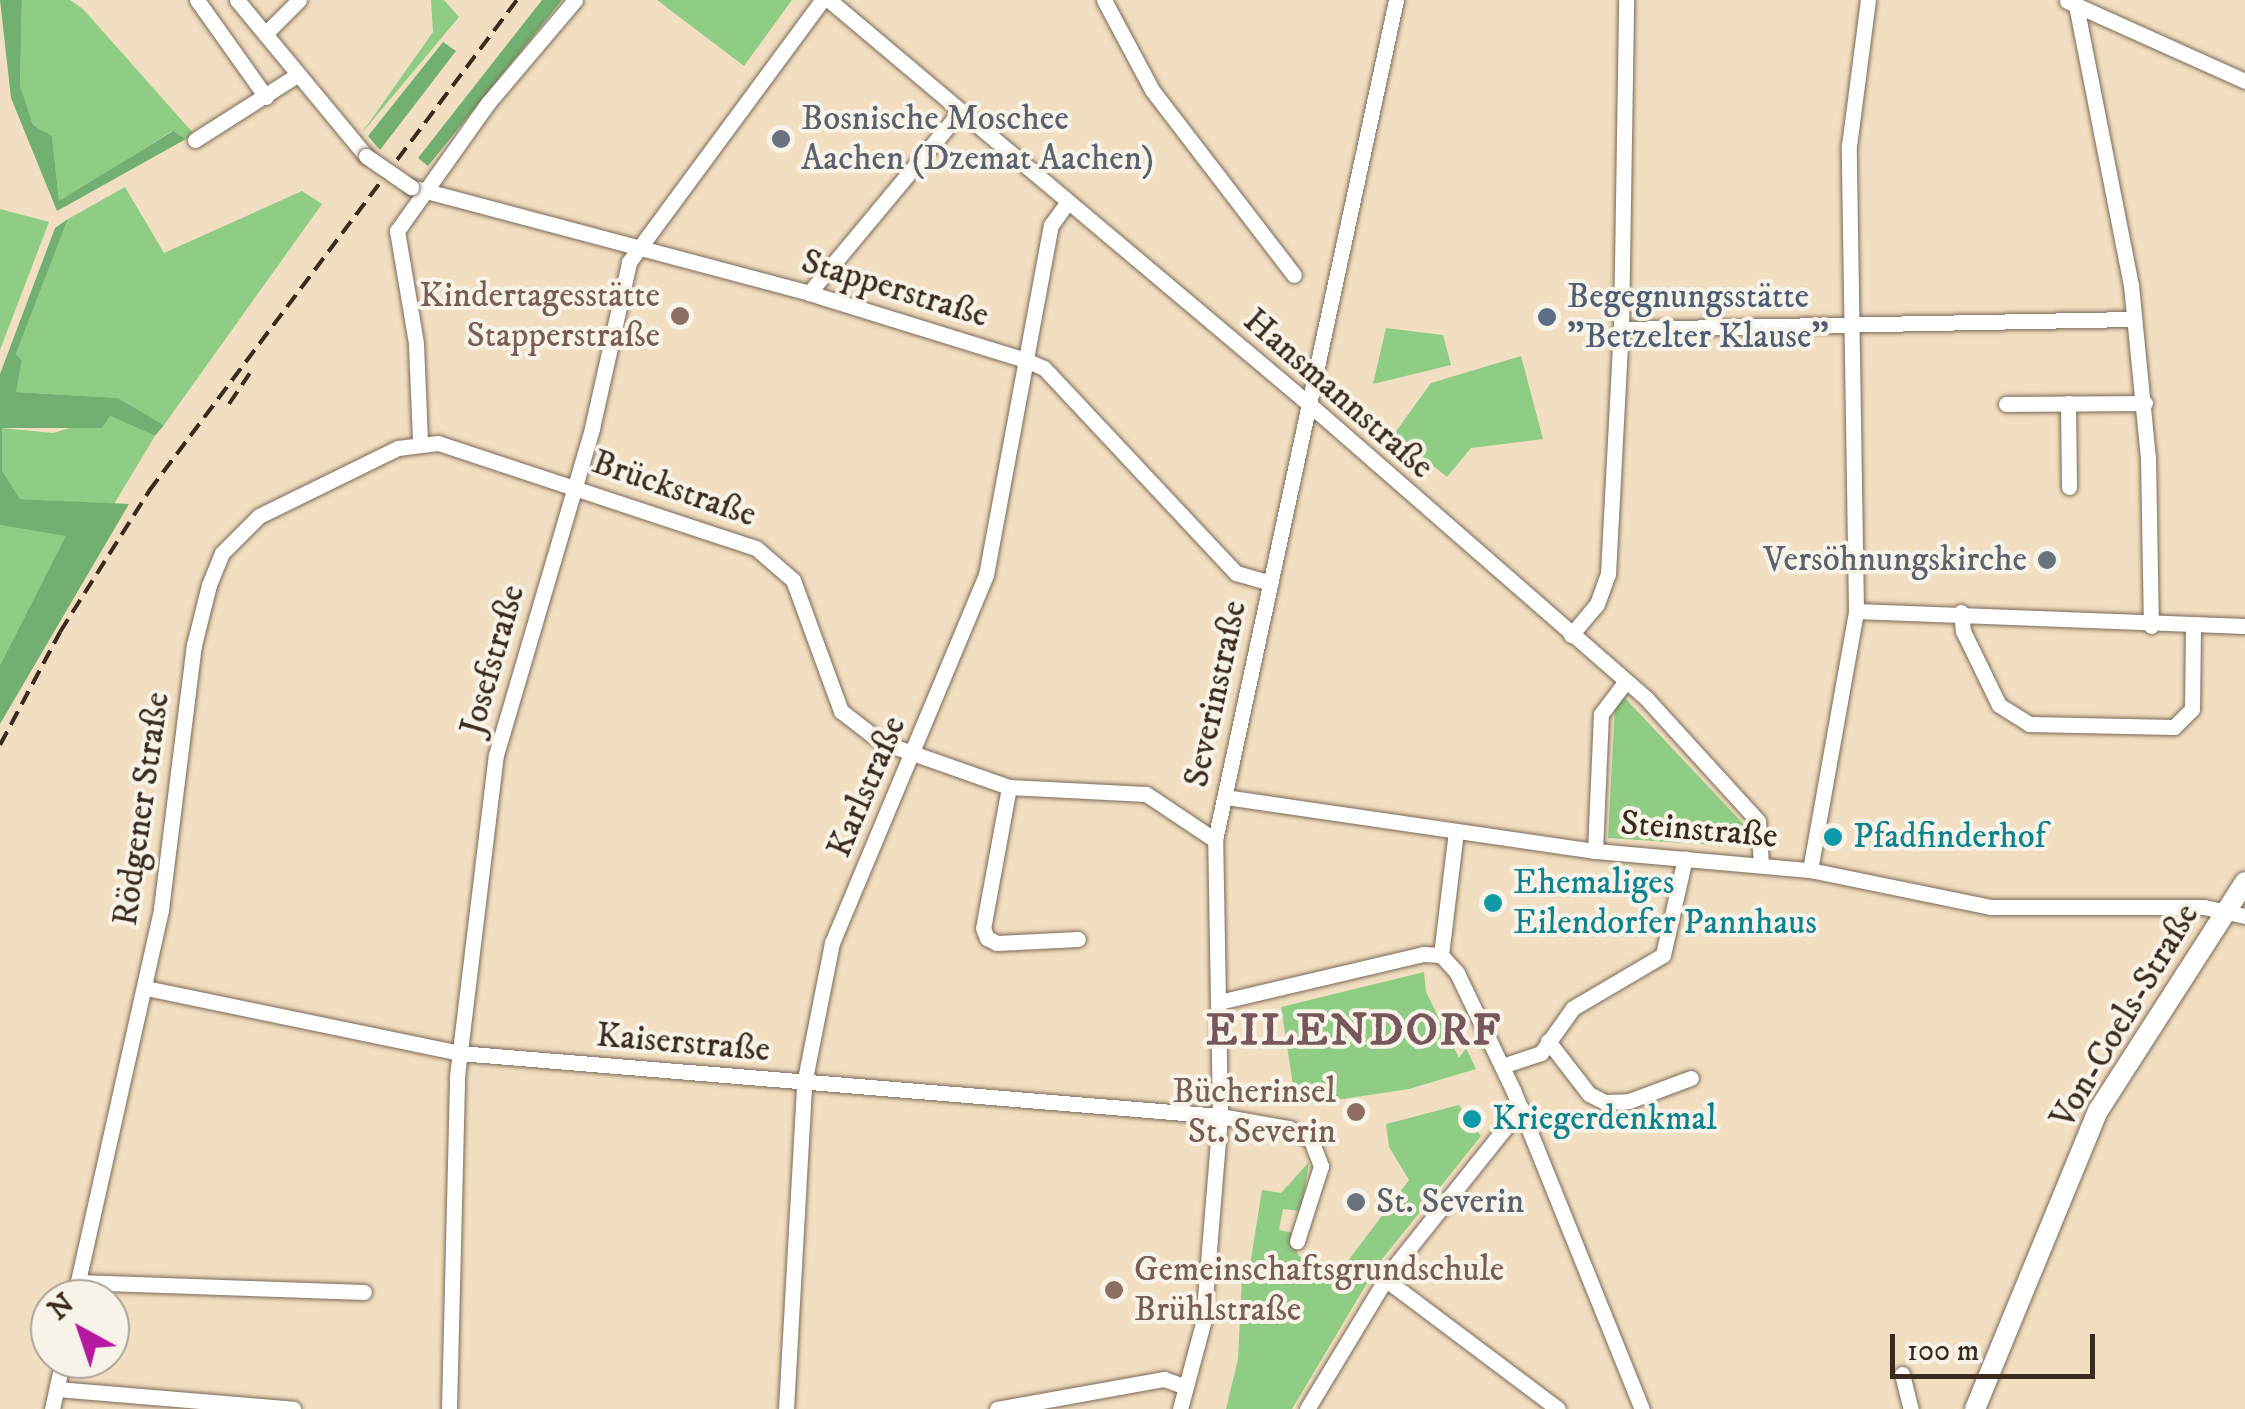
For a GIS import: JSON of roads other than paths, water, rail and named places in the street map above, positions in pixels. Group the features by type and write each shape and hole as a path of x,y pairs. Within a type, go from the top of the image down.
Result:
{"main road":[{"name":"Von-Coels-Straße","path":"1975,1409 2098,1111 2236,914 2245,882"}],"street":[{"path":"197,0 266,97"},
{"name":"Stapperstraße","path":"238,0 366,156 416,189 809,293 1044,368 1236,573 1270,582"},
{"path":"265,34 299,0"},
{"path":"420,440 416,343 396,242 416,189 575,0"},
{"name":"Josefstraße","path":"448,1409 459,1053 496,755 576,486 636,248 822,0"},
{"name":"Hansmannstraße","path":"830,0 1310,404 1626,681 1758,822 1761,864"},
{"path":"1104,0 1152,90 1294,276"},
{"name":"Severinstraße","path":"1180,1409 1211,1262 1220,1116 1215,840 1396,0"},
{"path":"1571,634 1597,604 1608,574 1621,329 1626,0"},
{"path":"1810,870 1856,611 1849,146 1868,0"},
{"path":"2071,1 2245,81"},
{"path":"2071,1 2145,403 2152,626"},
{"path":"195,140 297,75"},
{"path":"809,293 960,112"},
{"name":"Karlstraße","path":"786,1409 804,1084 832,943 986,575 1051,225 1067,202"},
{"path":"1621,329 2132,319"},
{"path":"2068,403 2069,487"},
{"path":"2006,404 2145,403"},
{"name":"Brückstraße","path":"420,440 576,486 730,538 778,562 804,602 841,711 913,757 1008,787 1146,794 1215,840"},
{"name":"Rödgener Straße","path":"79,1279 146,988 194,645 222,553 259,516 420,440"},
{"path":"1856,611 1962,612 2152,626 2245,626"},
{"path":"1962,612 1962,631 1999,705 2028,724 2174,727 2192,709 2193,627"},
{"path":"1595,851 1602,714 1626,681"},
{"path":"1008,787 983,928 987,938 997,944 1078,940"},
{"name":"Steinstraße","path":"1225,797 1595,851 1810,870 1991,907 2236,914"},
{"path":"1441,956 1456,831"},
{"path":"1502,1066 1533,1058 1573,1008 1668,948 1685,858"},
{"path":"1219,1002 1423,954 1441,956 1456,973 1502,1066 1642,1409"},
{"name":"Kaiserstraße","path":"146,988 459,1053 1220,1116 1301,1132 1318,1152 1321,1166 1297,1240"},
{"path":"1548,1042 1589,1094 1605,1102 1630,1101 1691,1078"},
{"path":"1307,1409 1385,1279 1520,1108"},
{"path":"1385,1279 1558,1409"},
{"path":"130,1284 364,1292"},
{"path":"1902,1374 1912,1409"},
{"path":"52,1409 59,1379"},
{"path":"996,1409 1164,1379 1186,1386"},
{"path":"57,1389 293,1409"}],"railway":[{"path":"0,745 60,632 149,491 517,0"},
{"path":"229,404 250,373"}],"place":[{"name":"Bosnische Moschee Aachen (Dzemat Aachen)","path":"781,139"},
{"name":"Kindertagesstätte Stapperstraße","path":"680,316"},
{"name":"Begegnungsstätte \"Betzelter Klause\"","path":"1547,317"},
{"name":"Versöhnungskirche","path":"2047,560"},
{"name":"Pfadfinderhof","path":"1833,837"},
{"name":"Ehemaliges Eilendorfer Pannhaus","path":"1493,903"},
{"name":"Bücherinsel St. Severin","path":"1356,1112"},
{"name":"Kriegerdenkmal","path":"1472,1119"},
{"name":"St. Severin","path":"1356,1202"},
{"name":"Gemeinschaftsgrundschule Brühlstraße","path":"1114,1290"}],"district":[{"name":"EILENDORF","path":"1354,1032"}]}
